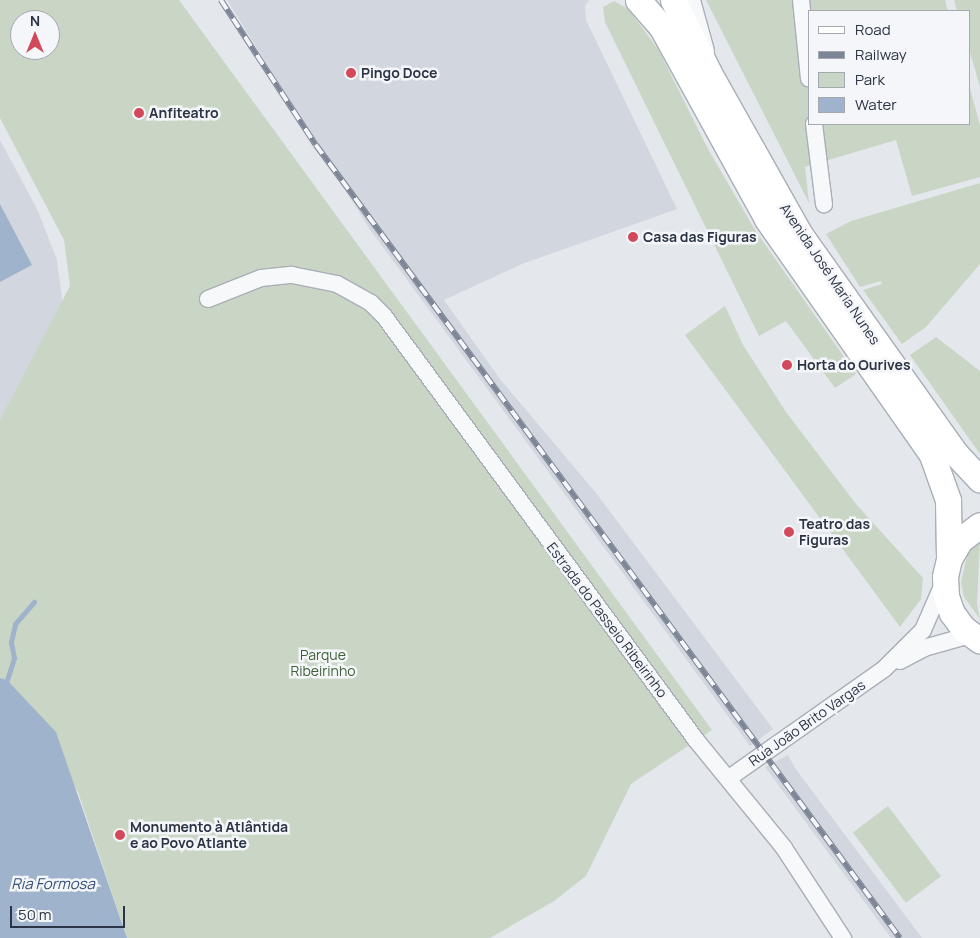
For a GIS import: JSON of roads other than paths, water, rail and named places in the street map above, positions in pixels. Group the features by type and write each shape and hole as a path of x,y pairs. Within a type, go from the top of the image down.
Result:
{"main road":[{"name":"Avenida José Maria Nunes","path":"638,0 661,26 751,189 783,242 932,455 948,500 946,596 952,613 975,638"},
{"name":"Avenida José Maria Nunes","path":"673,0 709,73 801,236 956,454 980,480"},
{"path":"947,568 960,540 980,525"}],"street":[{"path":"692,0 705,40 709,73"},
{"path":"801,0 808,69"},
{"path":"814,125 824,204"},
{"name":"Estrada do Passeio Ribeirinho","path":"208,299 262,278 292,275 337,284 371,303 393,326 696,740 729,778 784,848 843,938"},
{"name":"Rua João Brito Vargas","path":"884,669 923,630 947,568"},
{"name":"Rua João Brito Vargas","path":"729,778 884,669 924,648 975,638"}],"water":[{"path":"0,204 32,265 0,282"},
{"name":"Ria Formosa","path":"0,678 7,680 56,732 127,938 0,938"}],"waterway":[{"path":"7,680 14,658 11,642 15,624 34,602"}],"railway":[{"path":"221,0 316,145 900,938"}],"place":[{"name":"Pingo Doce","path":"351,73"},
{"name":"Anfiteatro","path":"139,113"},
{"name":"Casa das Figuras","path":"633,237"},
{"name":"Horta do Ourives","path":"787,365"},
{"name":"Teatro das Figuras","path":"789,532"},
{"name":"Monumento à Atlântida e ao Povo Atlante","path":"120,835"}],"park label":[{"name":"Parque Ribeirinho","path":"323,664"}]}
